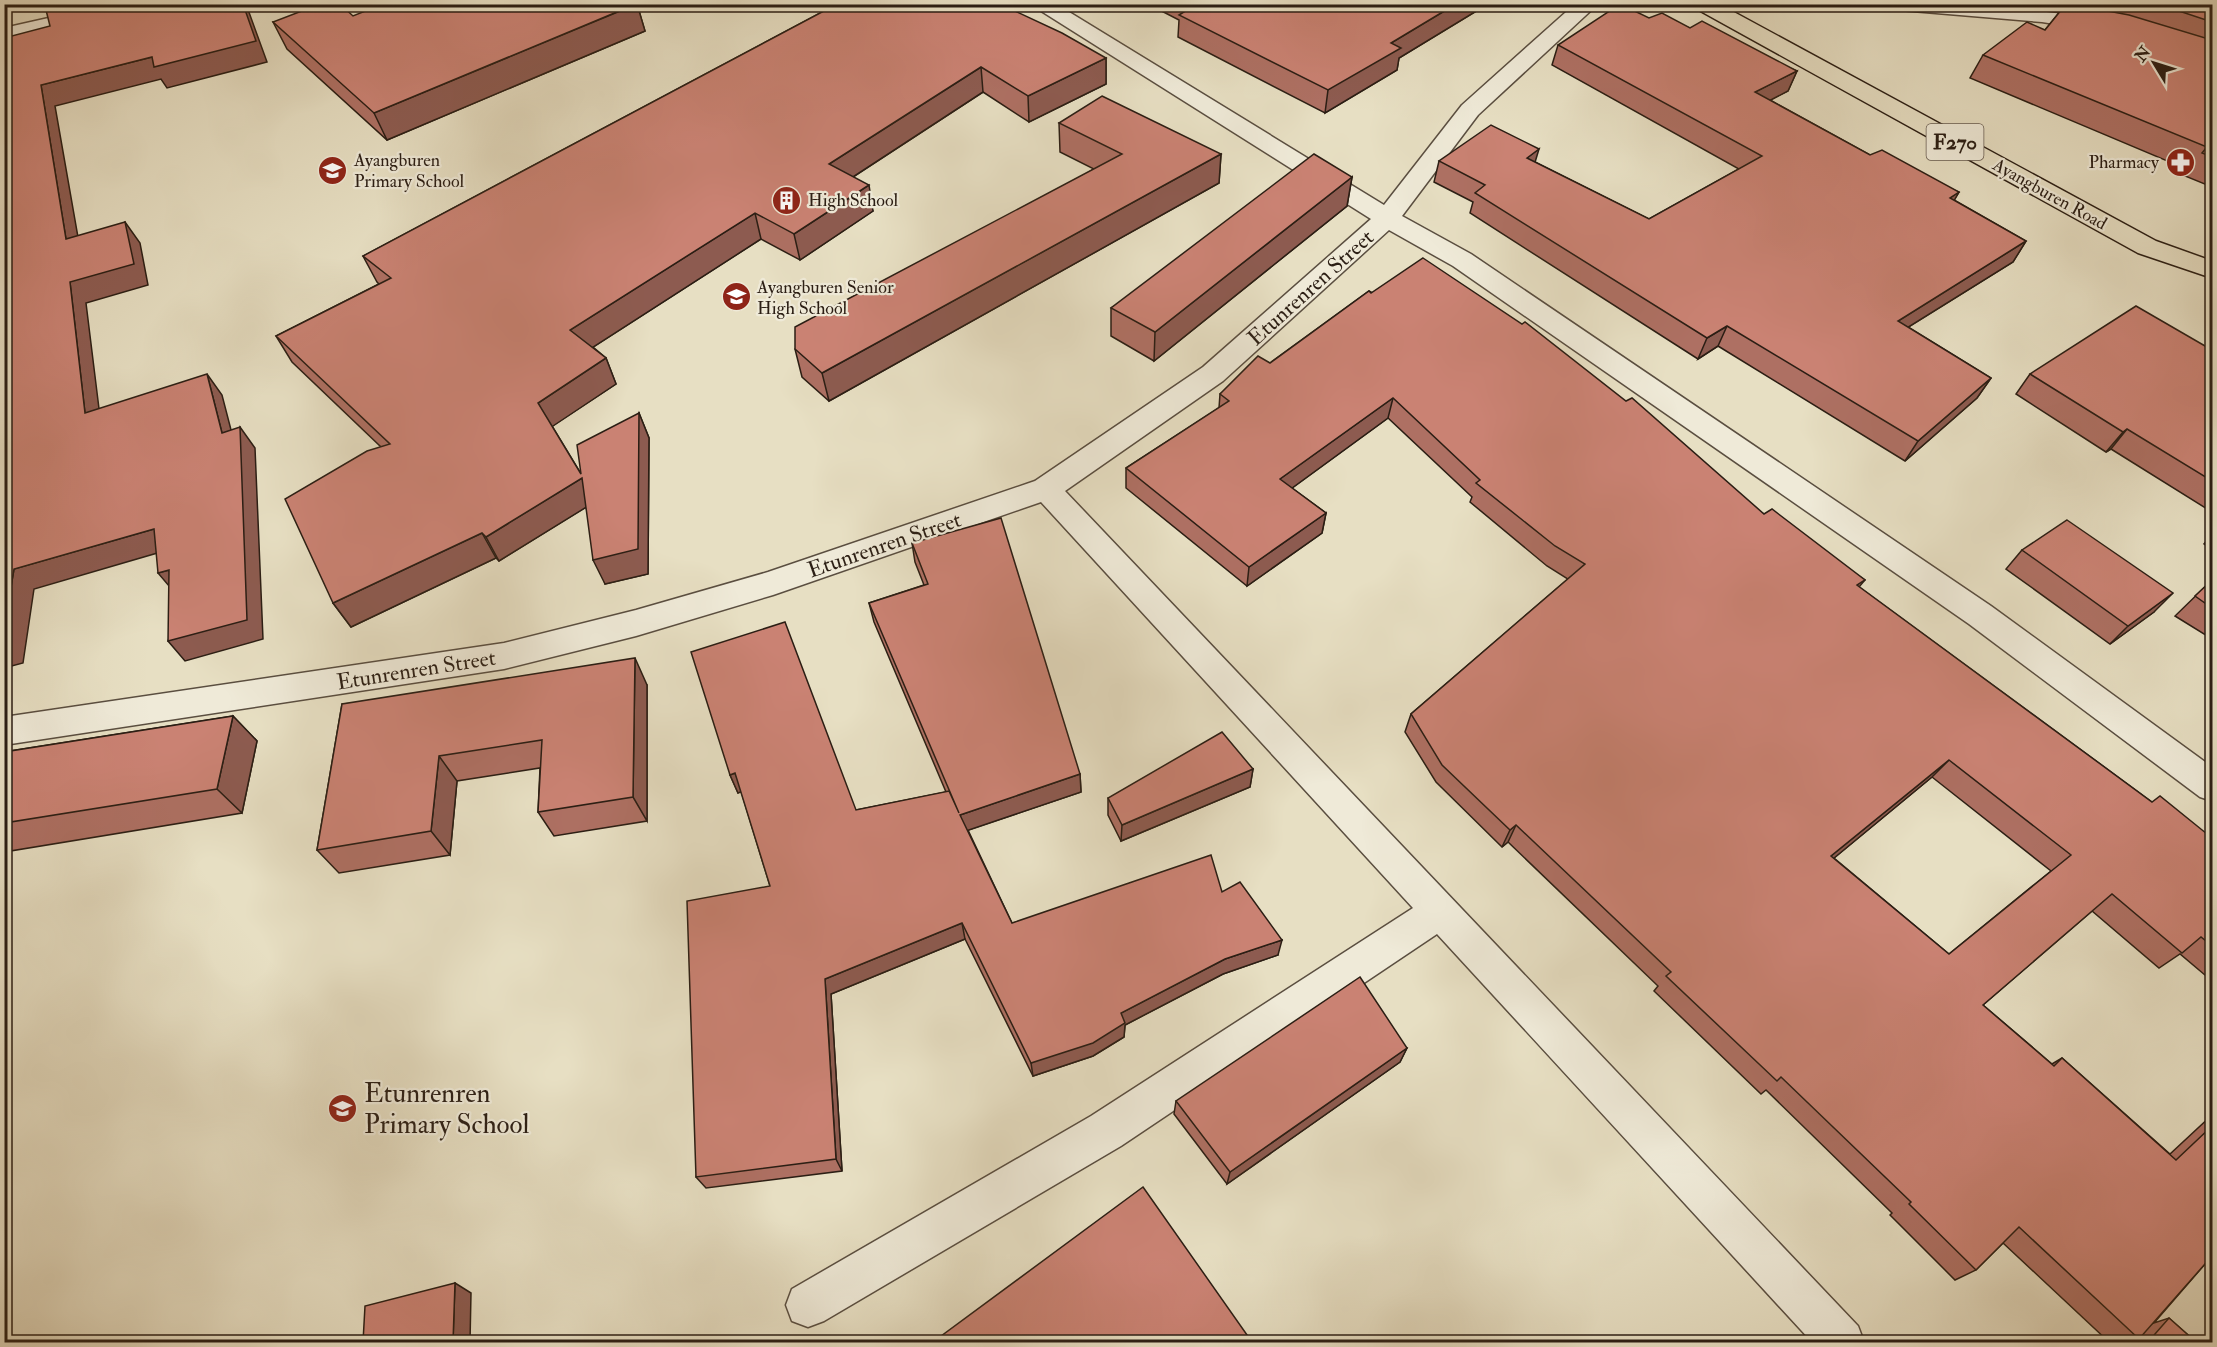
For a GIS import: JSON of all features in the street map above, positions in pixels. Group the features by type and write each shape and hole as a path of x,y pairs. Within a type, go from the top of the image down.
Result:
{"main road":[{"name":"Ayangburen Road","path":"1702,4 2147,247 2212,270"},
{"name":"Ayangburen Road","path":"1745,4 2130,212"},
{"name":"Ayangburen Road","path":"2161,229 2212,270"}],"street":[{"path":"1040,4 1387,218 1462,260 1980,615 2212,786"},
{"name":"Etunrenren Street","path":"4,731 504,656 636,623 773,583 1046,489 1213,374 1387,218 1470,110 1588,4"},
{"path":"1900,4 2042,16 2120,29"},
{"path":"4,35 112,9"},
{"path":"1046,489 1842,1342"},
{"path":"808,1305 1106,1131 1440,911"}],"building":[{"path":"69,4 243,4 256,41 154,67 152,57 41,85 66,239 125,222 134,264 70,282 85,413 207,374 222,433 240,427 247,620 168,641 169,570 158,573 154,529 14,569 4,628 4,255 11,254 4,198 4,38 50,26 46,10"},
{"path":"320,4 340,4 353,16 383,4 636,4 374,113 273,22"},
{"path":"837,4 1000,4 1062,33 1106,58 1028,96 981,67 829,164 869,185 794,234 755,213 570,330 606,358 538,403 581,474 577,445 639,413 638,549 593,560 582,478 486,537 482,533 333,603 285,499 367,451 390,444 276,336 391,278 363,256"},
{"path":"1193,4 1456,4 1391,43 1401,48 1328,90 1179,15 1195,5"},
{"path":"1620,4 1649,18 1662,13 1690,28 1702,21 1797,71 1755,92 1870,155 1882,150 1959,192 1950,198 2026,241 1898,321 1991,378 1918,441 1727,326 1707,338 1475,193 1485,185 1439,161 1491,125 1539,149 1527,158 1649,219 1762,156 1558,45"},
{"path":"2066,4 2129,15 2212,40 2212,157 2202,153 2207,147 1983,55 2027,22 2045,30"},
{"path":"2158,4 2212,4 2212,22"},
{"path":"1102,96 1221,154 822,373 795,349 795,327 1122,154 1059,123"},
{"path":"1314,154 1352,177 1155,332 1111,308"},
{"path":"1423,258 1522,324 1525,322 1626,401 1632,398 1764,514 1772,509 1865,580 1857,585 2152,802 2160,796 2212,838 2212,946 2201,937 2182,953 2112,894 1983,1005 2054,1066 2062,1058 2176,1160 2212,1126 2212,1256 2139,1339 2019,1227 1976,1270 1909,1204 1911,1202 1781,1077 1777,1081 1666,976 1671,972 1516,825 1510,830 1442,765 1411,714 1585,564 1555,546 1476,483 1480,480 1393,398 1280,479 1326,513 1249,567 1126,468 1229,401 1220,394 1258,356 1270,363 1369,291 1371,293","holes":["1949,760 2071,855 1949,954 1831,856"]},
{"path":"2136,306 2212,350 2212,481 2127,429 2123,432 2030,374"},
{"path":"1001,518 1080,774 960,815 1012,923 1211,855 1222,892 1240,882 1282,940 1225,959 1121,1013 1125,1023 1093,1043 1031,1063 962,923 825,979 836,1159 696,1177 687,901 770,886 735,773 730,775 691,652 785,622 856,810 949,791 959,813 869,603 928,584 912,543"},
{"path":"2067,520 2173,593 2128,626 2022,550"},
{"path":"2212,580 2212,608 2195,596"},
{"path":"635,658 633,797 538,812 542,740 439,756 431,831 317,850 342,704"},
{"path":"233,716 217,789 4,823 4,752"},
{"path":"1222,732 1253,769 1122,825 1108,798"},
{"path":"1360,977 1407,1048 1230,1172 1176,1101"},
{"path":"1143,1187 1252,1342 933,1342"},
{"path":"455,1283 453,1342 363,1342 365,1306"},
{"path":"2169,1318 2196,1342 2148,1342"}],"place":[{"name":"Pharmacy","path":"2180,162"},
{"name":"Ayangburen Primary School","path":"333,170"},
{"name":"High School","path":"787,200"},
{"name":"Ayangburen Senior High School","path":"736,297"},
{"name":"Etunrenren Primary School","path":"343,1109"}]}
